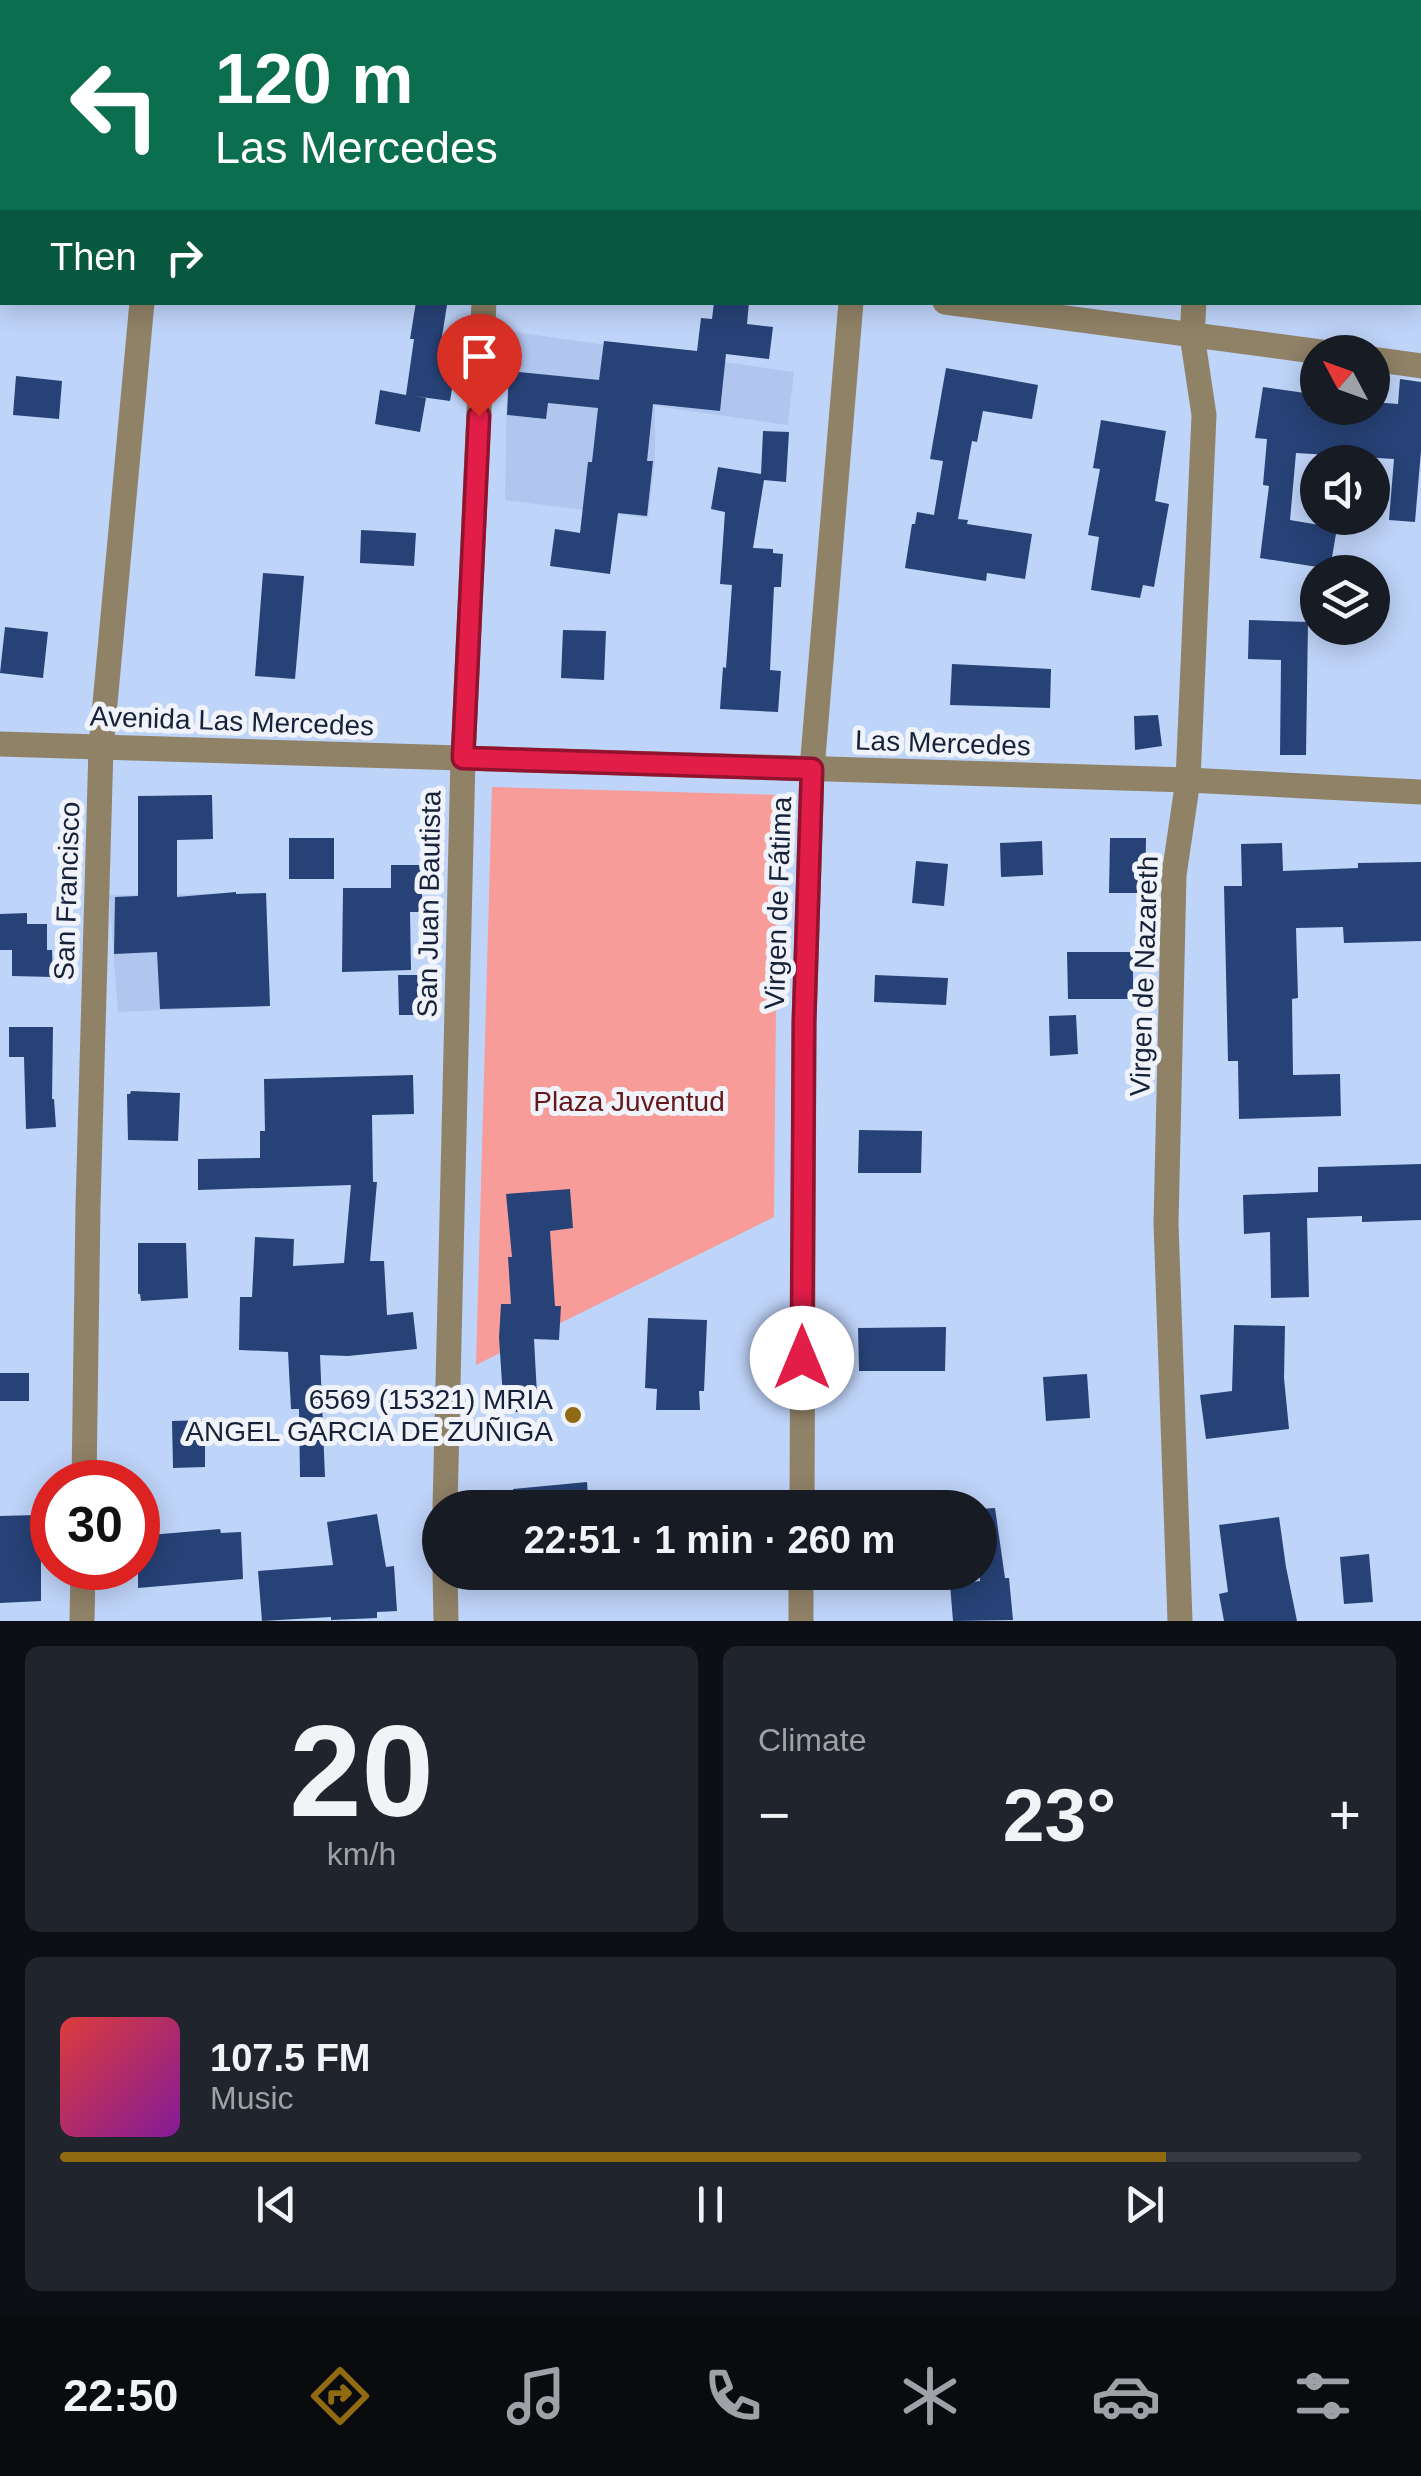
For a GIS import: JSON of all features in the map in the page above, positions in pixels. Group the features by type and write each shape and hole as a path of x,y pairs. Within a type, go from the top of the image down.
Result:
{"street":[{"name":"San Francisco","path":"84,1460 102,747 142,305"},
{"name":"San Juan Bautista","path":"445,1490 463,758 484,305"},
{"name":"Virgen de Fátima","path":"802,1490 804,1022 812,769 851,305"},
{"path":"967,305 1300,349"},
{"name":"Virgen de Nazareth","path":"1180,1621 1166,1224 1174,875 1188,780 1204,415 1192,335 1194,305"},
{"path":"1390,362 1421,366"},
{"name":"Avenida Las Mercedes","path":"0,744 463,758"},
{"name":"Las Mercedes","path":"463,758 1188,780 1421,792"},
{"path":"82,1621 83,1590"},
{"path":"445,1590 446,1621"},
{"path":"801,1621 802,1590"}],"shaded area":[{"path":"508,331 794,372 788,425 655,406 655,462 648,518 505,500"},
{"path":"266,893 270,1006 118,1012 109,895"}],"green space":[{"name":"Plaza Juventud","path":"492,787 778,795 774,1217 476,1365"}],"building":[{"path":"416,305 447,305 438,362 456,365 450,401 414,396 426,398 420,432 375,424 380,390 406,395 414,339 410,339"},
{"path":"714,305 749,305 747,324 773,327 769,359 726,354 720,411 653,404 647,461 653,461 647,516 618,513 610,574 550,566 555,529 580,533 598,408 548,403 546,419 507,415 509,371 599,380 604,341 697,351 701,318 712,319"},
{"path":"946,368 1038,385 1032,419 983,411 977,442 972,441 958,519 968,520 967,524 1032,534 1025,579 987,573 986,581 905,568 917,512 934,515 943,461 930,459"},
{"path":"16,376 62,381 59,419 13,415"},
{"path":"1400,379 1421,382 1415,522 1390,520 1394,459 1390,459 1390,445 1300,445 1290,520 1300,522 1300,535 1336,535 1332,555 1300,555 1300,564 1260,558 1269,486 1263,485 1267,439 1255,438 1263,387 1300,392 1300,425 1390,425 1390,403 1398,404"},
{"path":"1101,420 1166,431 1155,501 1169,504 1154,587 1143,585 1140,598 1091,590 1099,537 1088,535 1100,469 1093,468"},
{"path":"763,431 789,432 786,482 764,480 753,548 783,554 781,587 774,587 770,670 781,671 778,712 720,709 732,585 720,584 725,512 711,509 718,467 761,474"},
{"path":"361,530 416,533 414,566 360,563"},
{"path":"263,573 304,576 295,679 255,676"},
{"path":"1249,620 1300,622 1300,645 1308,645 1306,755 1280,755 1281,660 1248,659"},
{"path":"5,627 48,632 43,678 0,673"},
{"path":"563,630 606,631 604,680 561,678"},
{"path":"952,664 1051,669 1050,708 950,705"},
{"path":"1158,715 1162,746 1135,750 1134,716"},
{"path":"212,795 213,839 177,840 177,897 266,893 270,1006 160,1009 157,952 114,954 115,897 138,896 138,796"},
{"path":"289,838 334,838 334,879 289,879"},
{"path":"1110,838 1146,838 1145,893 1109,893"},
{"path":"1042,841 1043,875 1001,877 1000,843"},
{"path":"1282,843 1283,871 1358,868 1358,863 1421,862 1421,941 1344,943 1343,927 1296,928 1298,998 1292,999 1293,1075 1340,1074 1341,1116 1239,1119 1238,1061 1228,1061 1224,886 1242,886 1241,844"},
{"path":"916,861 948,864 944,906 912,903"},
{"path":"391,865 422,865 422,912 410,912 411,970 342,972 343,888 391,888"},
{"path":"27,913 27,924 47,924 53,977 12,976 12,950 0,950 0,914"},
{"path":"1067,952 1133,952 1133,999 1068,999"},
{"path":"398,975 424,975 424,1015 399,1015"},
{"path":"875,975 948,978 946,1005 874,1002"},
{"path":"1076,1015 1078,1054 1050,1056 1049,1016"},
{"path":"9,1027 53,1027 52,1099 56,1127 26,1129 24,1057 9,1057"},
{"path":"413,1075 414,1114 372,1115 373,1182 377,1182 370,1261 384,1261 387,1315 413,1312 417,1349 320,1355 325,1477 300,1477 299,1409 291,1409 288,1352 239,1350 240,1297 252,1297 255,1237 294,1239 293,1266 344,1263 351,1185 198,1190 198,1159 260,1158 260,1131 265,1131 264,1079"},
{"path":"180,1093 178,1141 128,1140 127,1094"},
{"path":"859,1130 922,1131 921,1173 858,1173"},
{"path":"1421,1164 1421,1220 1362,1222 1362,1216 1307,1218 1309,1297 1271,1298 1270,1232 1244,1234 1243,1195 1318,1192 1318,1167"},
{"path":"570,1189 573,1228 550,1231 555,1306 561,1306 559,1340 534,1339 537,1395 531,1396 531,1412 504,1412 499,1338 501,1304 511,1304 508,1257 512,1257 506,1194"},
{"path":"138,1243 186,1243 188,1298 141,1301"},
{"path":"648,1318 707,1320 700,1410 656,1410 657,1389 645,1388"},
{"path":"1234,1325 1285,1326 1284,1378 1289,1429 1206,1439 1200,1395 1232,1391"},
{"path":"946,1327 945,1371 859,1371 858,1328"},
{"path":"0,1373 29,1373 29,1401 0,1401"},
{"path":"1087,1374 1090,1418 1046,1421 1043,1377"},
{"path":"205,1420 205,1467 173,1468 172,1421"},
{"path":"587,1482 588,1490 513,1490"},
{"path":"377,1514 386,1567 394,1566 397,1611 377,1612 377,1618 262,1621 258,1571 333,1565 327,1522"},
{"path":"30,1515 30,1590 41,1590 41,1601 0,1603 0,1516"},
{"path":"1279,1517 1297,1621 1224,1621 1219,1594 1228,1592 1219,1525"},
{"path":"997,1522 1013,1620 953,1621 950,1590 997,1590"},
{"path":"220,1529 221,1533 241,1532 243,1579 160,1586 160,1534"},
{"path":"1369,1554 1373,1602 1344,1604 1340,1557"}],"place":[{"name":"6569 (15321) MRIA ANGEL GARCIA DE ZUÑIGA","path":"573,1415"}],"route":[{"path":"479,416 463,758 812,769 804,1022 802,1358"}]}
